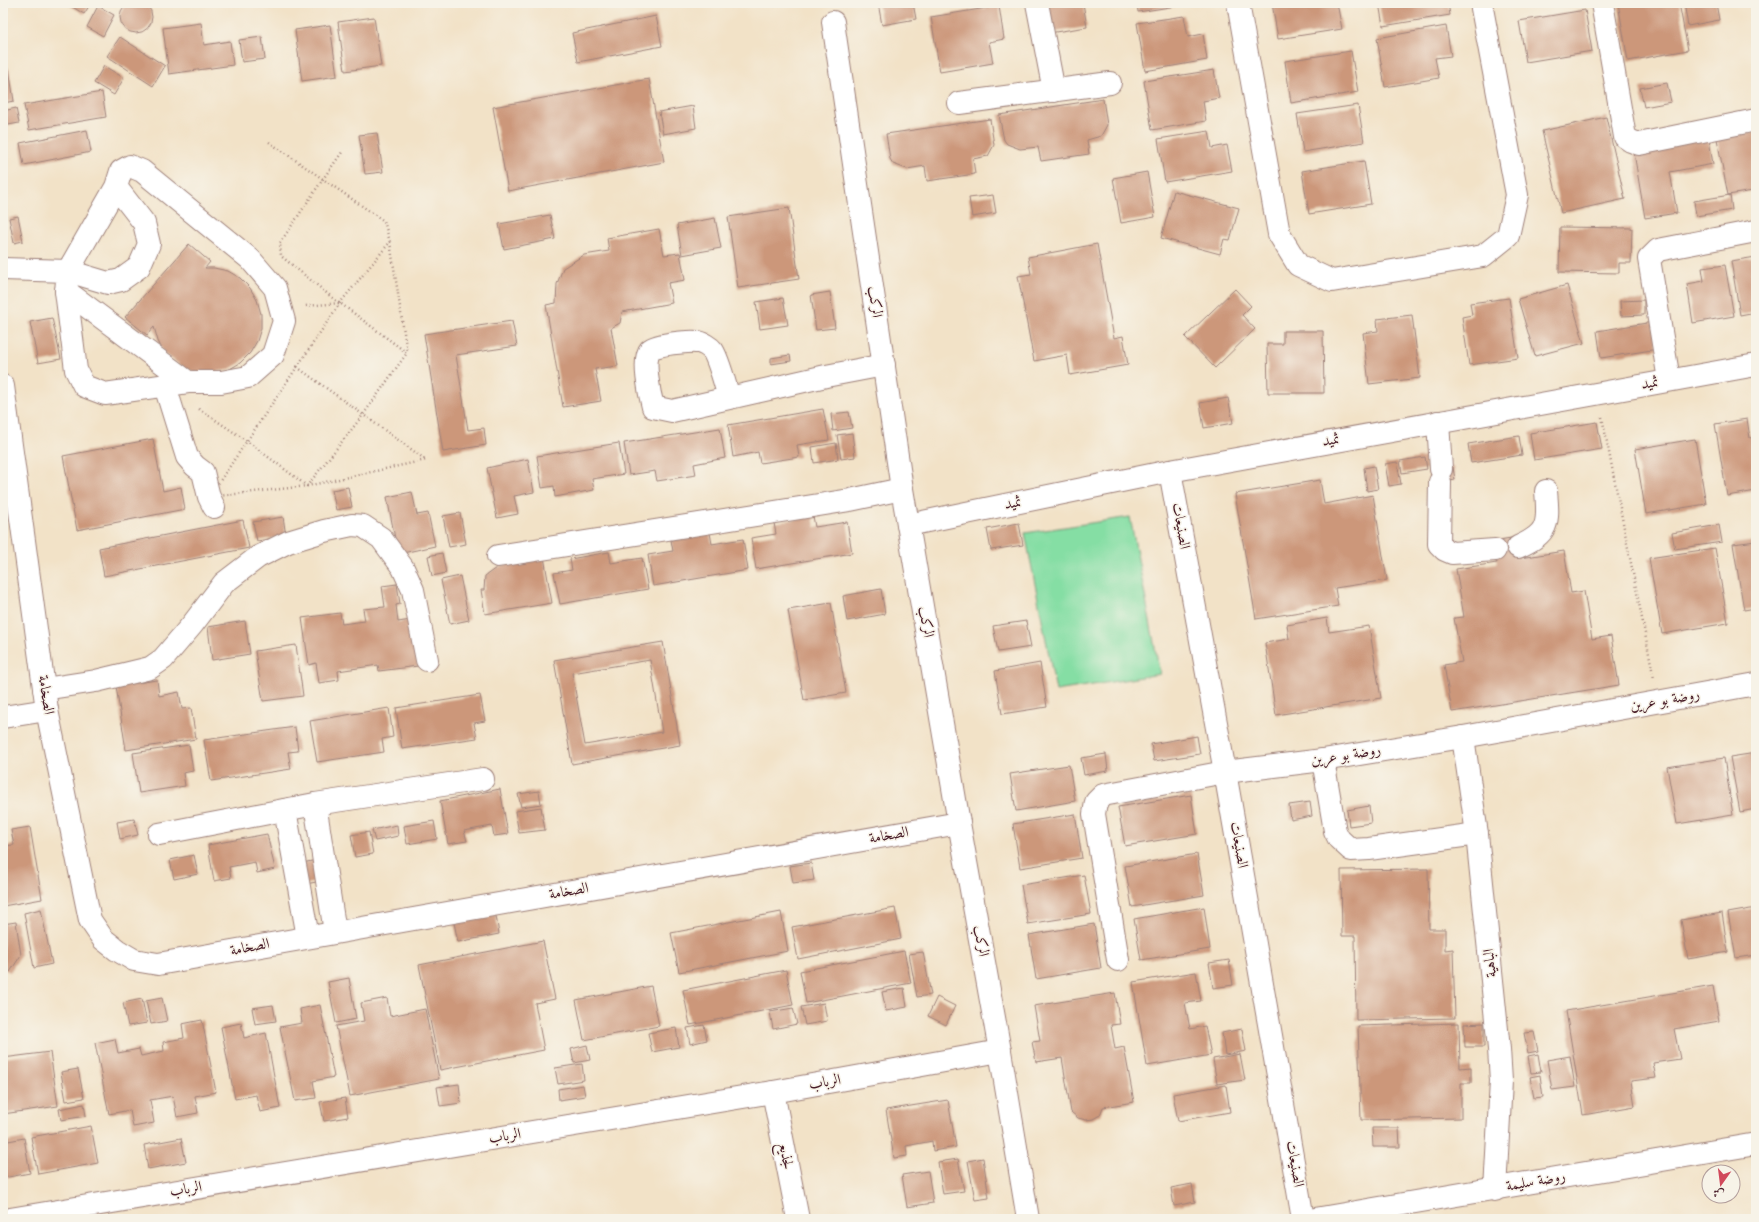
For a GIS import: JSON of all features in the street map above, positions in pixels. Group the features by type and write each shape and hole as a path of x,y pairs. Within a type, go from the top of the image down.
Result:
{"street":[{"path":"1037,3 1054,91"},
{"path":"1238,3 1279,234 1298,265 1332,280 1483,256 1508,236 1517,195 1481,3"},
{"path":"1602,3 1625,137 1639,144 1756,120"},
{"name":"الركب","path":"833,22 902,489 1028,1219"},
{"path":"959,103 1110,83"},
{"path":"130,166 142,171 250,259 275,288 284,321 273,355 248,377 221,382 188,382 104,394 84,386 76,370 67,281 116,187 120,171 130,166"},
{"path":"3,269 67,281 108,283 121,280 139,267 149,244 144,223 116,187"},
{"path":"1670,380 1649,259 1658,250 1756,231"},
{"path":"67,281 188,382"},
{"path":"729,398 826,376 884,365"},
{"name":"ثميد","path":"908,525 1170,471 1756,365"},
{"name":"الصخامة","path":"3,386 45,699 90,920 104,939 117,950 134,960 158,964 959,824"},
{"path":"165,386 187,457 203,472 211,502"},
{"path":"1438,422 1440,475 1439,544 1445,550 1452,553 1495,550"},
{"name":"الصنيعات","path":"1170,471 1225,772 1303,1219"},
{"path":"498,556 850,500 902,489"},
{"path":"1518,547 1534,539 1542,532 1548,513 1546,492"},
{"path":"3,717 45,699 96,681 150,668 163,659 192,625 224,583 258,557 288,542 324,531 352,525 363,526 381,538 403,568 413,590 427,660"},
{"name":"روضة بو عرين","path":"1118,960 1094,814 1096,802 1103,795 1225,772 1323,760 1463,737 1659,703 1756,684"},
{"name":"الباهية","path":"1463,737 1477,834 1500,1065 1501,1081 1495,1190"},
{"path":"1323,760 1336,832 1339,839 1351,850 1369,849 1477,834"},
{"path":"159,834 315,804 483,779"},
{"path":"315,804 335,932"},
{"path":"285,810 308,937"},
{"name":"الرباب","path":"10,1219 773,1092 1000,1051"},
{"name":"لجذيع","path":"773,1092 798,1219"},
{"name":"روضة سليمة","path":"1315,1219 1495,1190 1756,1144"}],"path":[{"path":"269,142 384,221 390,242 407,353 363,415 307,486"},
{"path":"343,151 280,243 281,256 340,303 407,353"},
{"path":"211,502 247,441 340,303 390,242"},
{"path":"280,308 340,303"},
{"path":"211,502 307,486 426,460 297,367"},
{"path":"1598,393 1659,703"},
{"path":"196,407 247,441 307,486"}],"green space":[{"path":"1130,517 1160,674 1056,691 1025,533"}],"building":[{"path":"133,1 139,1 148,5 152,17 148,29 139,33 133,33 124,29 120,20 120,14 124,5"},
{"path":"66,3 91,3 84,14"},
{"path":"878,3 913,3 916,19 882,25"},
{"path":"1044,3 1083,3 1087,27 1049,33"},
{"path":"1137,3 1182,3 1183,5 1138,12"},
{"path":"1272,3 1337,3 1342,29 1278,39"},
{"path":"1379,3 1448,3 1450,15 1383,26"},
{"path":"1618,3 1679,3 1688,50 1628,61"},
{"path":"1684,3 1716,3 1719,20 1688,26"},
{"path":"98,6 114,15 103,36 87,27"},
{"path":"999,6 1004,39 989,42 993,63 940,72 931,17"},
{"path":"1585,10 1592,51 1526,62 1519,21"},
{"path":"656,16 662,46 578,62 572,33"},
{"path":"1184,16 1188,37 1203,34 1207,60 1145,71 1137,23"},
{"path":"374,17 381,66 345,71 338,22"},
{"path":"201,23 204,45 230,41 233,65 169,74 163,28"},
{"path":"330,25 337,76 302,81 295,30"},
{"path":"1446,26 1451,56 1435,58 1439,78 1385,87 1377,38"},
{"path":"120,37 165,66 153,86 107,56"},
{"path":"262,37 265,59 242,62 239,40"},
{"path":"1351,51 1358,92 1291,103 1285,61"},
{"path":"104,66 124,78 114,95 94,83"},
{"path":"9,69 14,101 3,103 3,70"},
{"path":"1214,70 1219,98 1203,101 1206,121 1152,130 1144,81"},
{"path":"649,79 664,162 508,191 493,107"},
{"path":"1667,83 1671,102 1644,107 1640,88"},
{"path":"102,92 106,117 29,130 24,105"},
{"path":"1103,99 1107,125 1101,136 1087,140 1089,154 1041,161 1038,147 1020,149 1007,144 1004,140 999,115"},
{"path":"1358,105 1364,142 1303,152 1297,114"},
{"path":"693,106 696,128 663,134 659,112"},
{"path":"16,108 19,123 3,126 3,111"},
{"path":"1606,117 1625,199 1561,213 1542,131"},
{"path":"990,119 994,145 988,156 973,159 975,174 927,181 925,166 907,169 893,164 890,159 886,134"},
{"path":"87,130 91,152 24,165 20,143"},
{"path":"1209,131 1212,148 1227,145 1232,171 1165,182 1158,139"},
{"path":"1756,131 1756,184 1752,185 1753,191 1728,195 1717,139"},
{"path":"377,133 383,172 365,174 359,135"},
{"path":"1708,134 1713,164 1670,172 1677,213 1645,218 1633,147"},
{"path":"1364,161 1371,204 1309,214 1302,171"},
{"path":"1147,172 1155,217 1121,223 1113,178"},
{"path":"1174,191 1239,208 1230,240 1224,239 1220,254 1161,238"},
{"path":"993,195 996,213 972,217 969,198"},
{"path":"1730,195 1732,210 1696,216 1694,201"},
{"path":"789,208 799,279 738,288 728,217"},
{"path":"550,215 555,239 504,249 499,224"},
{"path":"18,216 23,241 14,243 9,218"},
{"path":"715,218 721,248 682,255 677,225"},
{"path":"1560,227 1632,228 1631,263 1619,263 1619,273 1559,272"},
{"path":"659,229 664,255 680,253 685,280 668,283 672,303 622,312 620,323 611,328 618,366 595,369 601,401 563,407 546,305 556,303 557,284 563,268 584,255 609,251 607,238"},
{"path":"189,244 210,262 205,268 228,271 240,278 250,288 257,300 261,314 261,328 257,341 250,353 240,363 228,370 200,374 187,370 164,353 158,341 154,327 147,335 125,317"},
{"path":"1097,244 1114,338 1123,336 1128,365 1070,375 1067,355 1034,361 1018,276 1031,274 1028,257"},
{"path":"1756,257 1756,312 1740,315 1731,261"},
{"path":"1725,265 1734,316 1693,323 1687,284 1704,281 1702,268"},
{"path":"1567,285 1584,343 1535,356 1518,299"},
{"path":"1235,289 1251,306 1242,315 1255,329 1215,368 1185,337"},
{"path":"830,292 835,328 816,330 811,295"},
{"path":"783,298 788,325 760,329 756,302"},
{"path":"1509,298 1518,358 1469,365 1462,317 1472,315 1470,303"},
{"path":"1644,300 1644,315 1621,316 1620,301"},
{"path":"1412,315 1420,378 1369,384 1363,333 1378,331 1377,319"},
{"path":"52,318 61,359 38,363 30,322"},
{"path":"512,321 517,346 456,355 468,430 484,428 486,445 443,452 424,334"},
{"path":"1653,322 1658,349 1601,358 1597,331"},
{"path":"1283,331 1323,331 1324,393 1268,393 1267,344 1283,344"},
{"path":"790,355 791,361 771,364 771,358"},
{"path":"1228,398 1233,423 1204,428 1200,403"},
{"path":"823,409 829,440 797,445 799,457 760,463 758,452 733,457 728,425"},
{"path":"849,412 852,428 833,431 831,414"},
{"path":"1747,419 1750,438 1756,437 1756,491 1727,496 1715,424"},
{"path":"1597,422 1602,449 1534,460 1530,433"},
{"path":"720,428 725,458 694,464 696,475 657,481 655,471 629,475 624,443"},
{"path":"852,433 855,457 841,459 837,435"},
{"path":"1519,436 1522,455 1471,463 1468,444"},
{"path":"153,439 163,491 181,487 185,509 77,530 63,456"},
{"path":"1695,439 1706,504 1646,514 1635,449"},
{"path":"619,443 624,474 592,479 594,490 555,497 554,486 542,488 537,456"},
{"path":"836,443 838,459 814,463 812,447"},
{"path":"1425,457 1427,469 1402,473 1400,461"},
{"path":"528,459 534,492 514,496 518,514 497,518 487,468"},
{"path":"1397,462 1401,484 1389,486 1385,464"},
{"path":"1374,466 1378,489 1367,491 1364,468"},
{"path":"1453,467 1455,480 1432,484 1430,470"},
{"path":"1320,480 1324,504 1373,495 1387,580 1335,588 1338,606 1256,619 1235,494"},
{"path":"348,487 352,507 336,510 332,490"},
{"path":"412,492 417,515 428,513 435,546 398,554 387,497"},
{"path":"460,513 466,544 449,547 443,516"},
{"path":"813,516 815,527 847,522 852,553 756,569 751,538 776,534 774,523"},
{"path":"283,517 286,536 257,541 253,522"},
{"path":"243,520 249,548 104,576 99,548"},
{"path":"1019,523 1023,545 991,550 987,529"},
{"path":"1719,525 1722,542 1675,549 1672,533"},
{"path":"710,533 712,544 743,539 748,570 653,586 648,555 673,551 671,540"},
{"path":"1517,537 1520,558 1564,551 1571,593 1584,591 1592,639 1611,636 1619,685 1452,712 1444,665 1462,662 1454,618 1464,617 1456,569 1497,563 1493,541"},
{"path":"1756,541 1756,608 1744,610 1733,544"},
{"path":"1715,548 1728,623 1662,634 1649,558"},
{"path":"609,552 611,563 642,558 648,589 560,604 554,573 572,570 570,559"},
{"path":"442,553 446,573 432,576 428,556"},
{"path":"544,557 552,603 485,614 481,590 484,590 485,576 496,568 512,562"},
{"path":"460,576 469,620 450,624 441,580"},
{"path":"397,584 400,604 396,605 398,622 411,620 418,666 379,671 378,665 338,671 339,680 319,683 316,663 309,665 302,618 340,613 342,624 365,621 363,609 385,607 382,586"},
{"path":"881,589 885,614 847,621 843,596"},
{"path":"831,603 846,693 804,700 788,610"},
{"path":"1327,618 1329,632 1369,626 1381,698 1276,715 1265,643 1289,639 1287,625"},
{"path":"245,621 250,654 212,660 208,627"},
{"path":"1026,621 1031,647 998,652 993,626"},
{"path":"663,642 680,745 572,764 554,660","holes":["650,660 662,732 585,745 572,673"]},
{"path":"296,645 303,696 263,701 255,651"},
{"path":"1040,663 1047,707 1002,714 995,671"},
{"path":"157,680 159,696 179,692 182,709 191,708 196,739 126,750 116,686"},
{"path":"480,695 485,721 474,723 477,738 402,749 396,708"},
{"path":"389,708 393,737 382,739 384,752 317,762 310,721"},
{"path":"295,727 298,751 288,752 291,769 211,781 204,740"},
{"path":"1197,736 1200,754 1154,761 1151,744"},
{"path":"189,745 193,771 183,773 185,786 139,793 133,753"},
{"path":"1756,753 1756,809 1740,812 1730,757"},
{"path":"1106,754 1108,771 1084,775 1081,758"},
{"path":"1724,758 1733,815 1677,824 1667,767"},
{"path":"1069,765 1075,801 1016,811 1010,774"},
{"path":"500,789 508,834 494,836 492,826 464,831 467,841 448,844 440,801"},
{"path":"539,791 541,804 521,807 518,794"},
{"path":"1191,795 1197,834 1125,846 1118,807"},
{"path":"1310,802 1312,816 1291,820 1289,805"},
{"path":"1369,806 1371,823 1349,826 1347,810"},
{"path":"541,807 545,830 519,833 515,811"},
{"path":"1075,814 1082,858 1020,868 1013,824"},
{"path":"134,819 138,835 120,839 117,822"},
{"path":"434,821 437,839 407,844 404,826"},
{"path":"397,825 398,836 375,841 372,830"},
{"path":"30,827 42,899 3,906 3,846 14,845 11,830"},
{"path":"369,832 373,854 355,857 351,835"},
{"path":"267,834 275,869 257,873 255,862 229,867 231,878 214,881 208,845"},
{"path":"1197,854 1204,895 1132,907 1125,866"},
{"path":"194,855 198,874 174,879 170,860"},
{"path":"317,860 321,881 306,884 302,863"},
{"path":"811,863 814,880 793,883 790,866"},
{"path":"1428,869 1429,929 1445,929 1445,950 1453,949 1455,1018 1356,1020 1355,936 1342,936 1341,870"},
{"path":"1084,875 1091,914 1028,924 1021,885"},
{"path":"1204,907 1210,949 1141,960 1134,919"},
{"path":"895,908 901,939 798,959 792,927"},
{"path":"1756,908 1756,955 1736,958 1728,913"},
{"path":"41,909 52,964 34,968 24,913"},
{"path":"495,910 499,934 458,942 453,918"},
{"path":"781,912 788,951 679,972 671,933"},
{"path":"1722,913 1728,952 1688,959 1681,920"},
{"path":"16,922 21,955 10,972 3,969 3,924"},
{"path":"1094,924 1101,968 1036,979 1029,935"},
{"path":"543,941 555,999 535,1003 544,1050 440,1070 419,965"},
{"path":"904,951 911,983 806,1003 800,971"},
{"path":"923,952 931,995 917,997 909,954"},
{"path":"1229,960 1233,985 1213,988 1209,963"},
{"path":"786,970 793,1005 690,1025 683,990"},
{"path":"1196,972 1201,1001 1185,1003 1190,1029 1205,1026 1211,1055 1147,1066 1133,982"},
{"path":"349,978 356,1019 336,1023 328,982"},
{"path":"651,986 659,1026 584,1040 576,1000"},
{"path":"1713,986 1719,1021 1674,1029 1680,1059 1653,1063 1656,1078 1631,1081 1635,1106 1583,1115 1566,1011"},
{"path":"904,988 907,1007 886,1011 882,992"},
{"path":"1115,993 1120,1024 1111,1025 1115,1049 1124,1047 1134,1102 1103,1107 1100,1115 1093,1119 1086,1120 1078,1118 1071,1112 1062,1058 1036,1062 1032,1042 1040,1041 1034,1006"},
{"path":"937,997 955,1006 946,1025 928,1016"},
{"path":"162,998 167,1021 151,1024 146,1001"},
{"path":"387,998 390,1016 425,1009 439,1079 350,1096 336,1026 364,1021 361,1003"},
{"path":"142,999 147,1023 128,1026 123,1003"},
{"path":"824,1003 827,1021 805,1025 801,1007"},
{"path":"273,1005 276,1021 255,1024 252,1008"},
{"path":"320,1005 334,1077 313,1081 316,1098 295,1101 280,1027 302,1023 300,1009"},
{"path":"793,1008 797,1024 773,1029 770,1012"},
{"path":"202,1020 216,1092 195,1096 198,1113 177,1117 173,1096 150,1100 154,1123 133,1127 130,1110 109,1114 95,1043 115,1039 118,1053 139,1049 141,1056 164,1051 163,1042 184,1038 182,1024"},
{"path":"241,1023 244,1038 266,1033 280,1108 260,1112 256,1095 235,1099 221,1027"},
{"path":"1459,1023 1460,1068 1471,1067 1471,1083 1461,1083 1461,1118 1361,1120 1358,1026"},
{"path":"1484,1023 1484,1047 1465,1047 1464,1024"},
{"path":"704,1025 707,1040 690,1044 687,1028"},
{"path":"676,1028 679,1047 652,1052 648,1033"},
{"path":"1242,1029 1246,1051 1225,1055 1222,1033"},
{"path":"1534,1032 1538,1051 1528,1053 1524,1033"},
{"path":"587,1045 590,1060 574,1063 571,1049"},
{"path":"50,1052 58,1106 3,1114 3,1058"},
{"path":"1240,1054 1245,1080 1217,1084 1213,1059"},
{"path":"1538,1054 1541,1072 1531,1073 1528,1056"},
{"path":"1570,1056 1575,1087 1552,1090 1547,1060"},
{"path":"582,1064 584,1080 558,1084 555,1068"},
{"path":"78,1069 84,1098 66,1101 61,1072"},
{"path":"1540,1075 1543,1097 1534,1098 1530,1077"},
{"path":"459,1084 461,1103 440,1106 437,1087"},
{"path":"583,1085 585,1096 559,1100 558,1089"},
{"path":"1226,1085 1230,1112 1178,1121 1173,1094"},
{"path":"345,1098 348,1117 324,1121 320,1102"},
{"path":"948,1100 956,1147 933,1151 932,1141 906,1146 907,1156 894,1158 886,1110"},
{"path":"84,1104 86,1116 61,1120 59,1109"},
{"path":"91,1126 98,1163 38,1174 31,1137"},
{"path":"1372,1128 1399,1128 1400,1147 1373,1147"},
{"path":"24,1138 30,1173 3,1178 3,1142"},
{"path":"181,1138 186,1162 148,1169 144,1145"},
{"path":"983,1158 989,1198 975,1200 968,1161"},
{"path":"958,1159 964,1191 943,1194 938,1162"},
{"path":"928,1171 933,1203 907,1207 902,1175"},
{"path":"1192,1184 1195,1202 1174,1206 1171,1188"}]}
